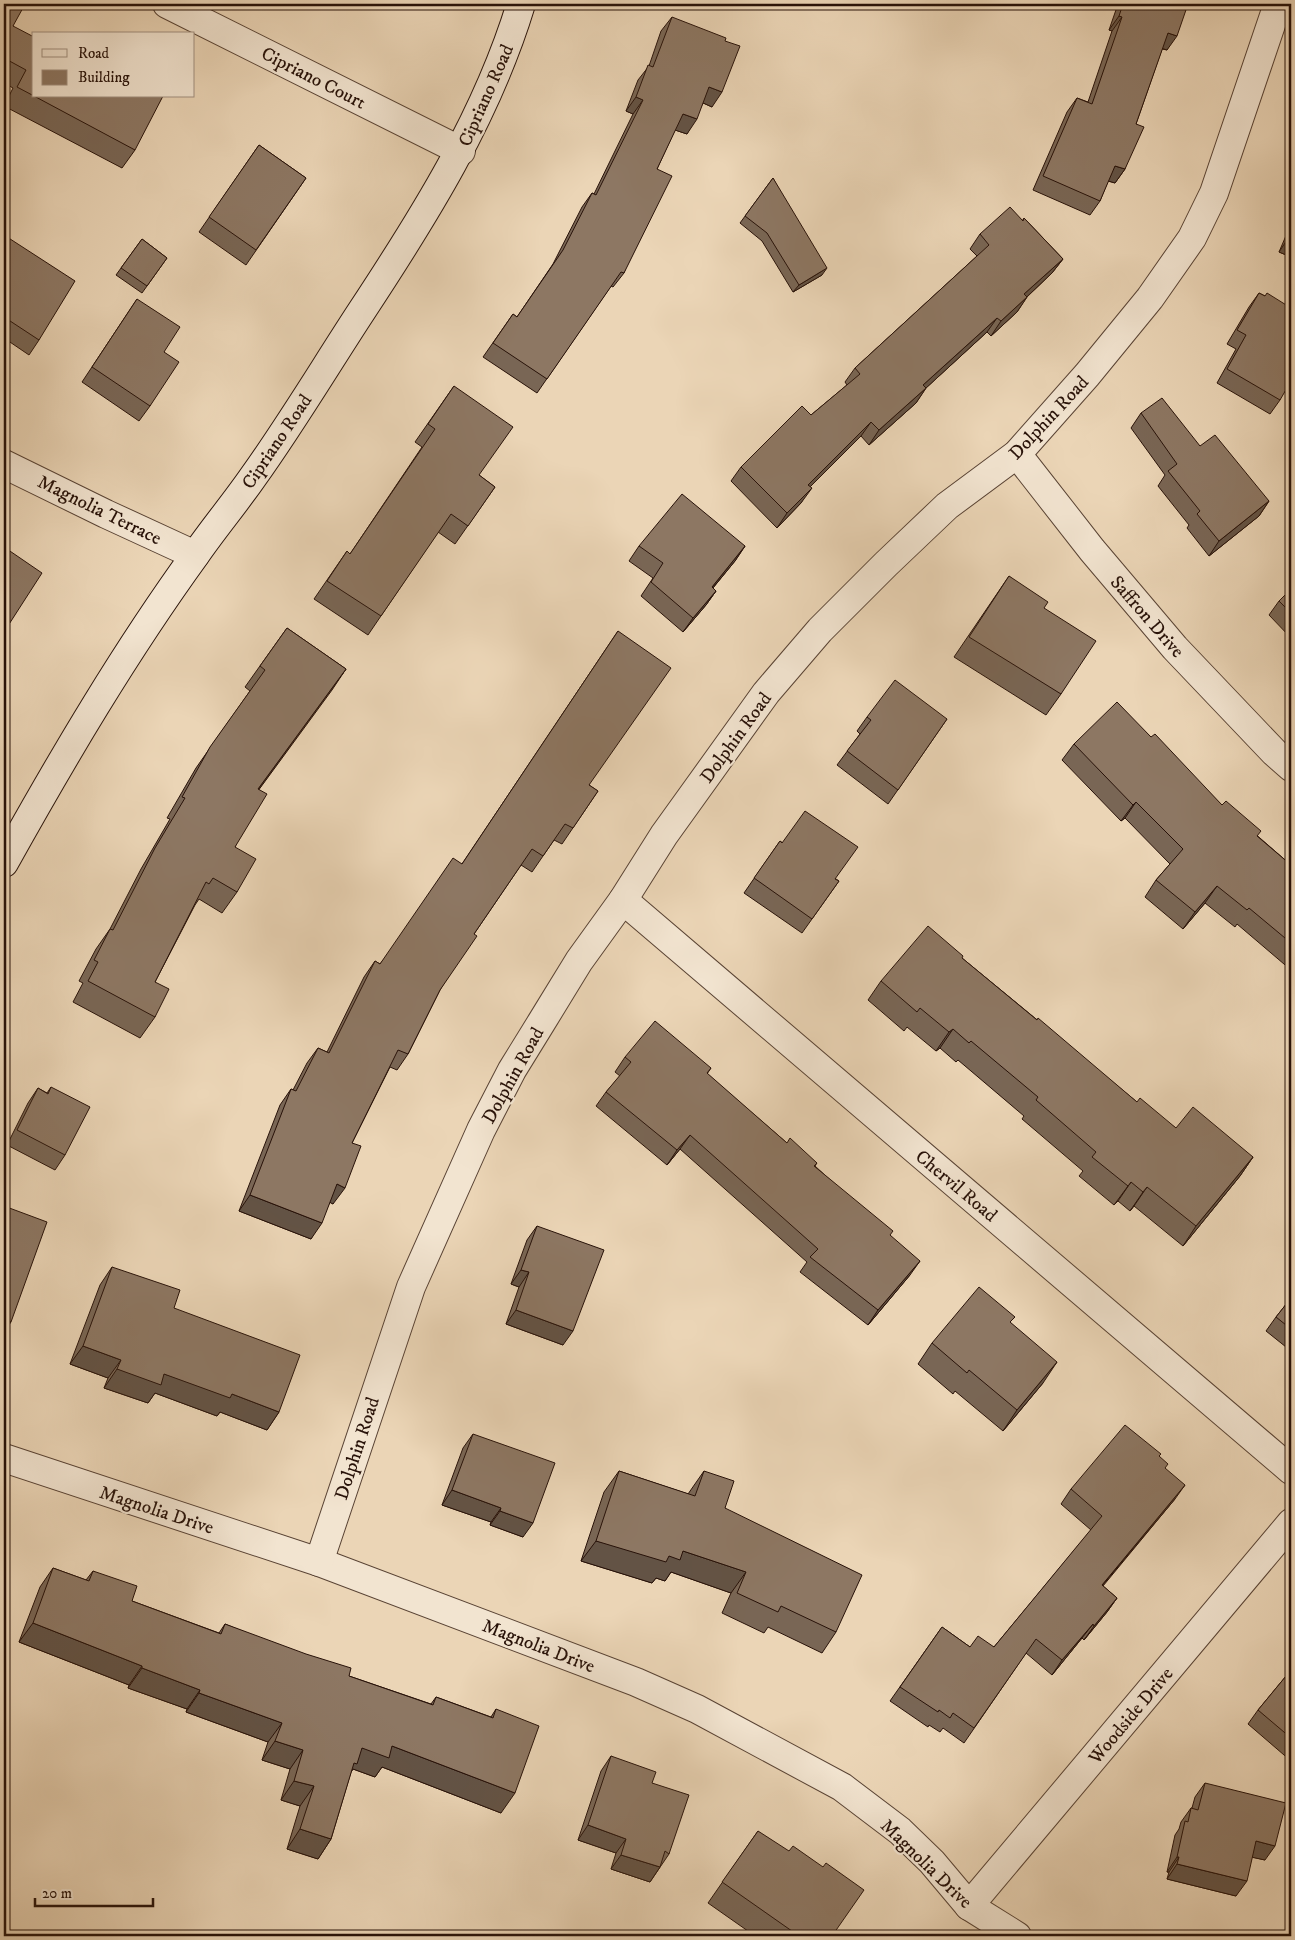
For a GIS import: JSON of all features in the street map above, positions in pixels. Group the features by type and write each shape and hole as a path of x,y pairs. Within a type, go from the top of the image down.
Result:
{"street":[{"name":"Cipriano Court","path":"167,4 461,151"},
{"name":"Cipriano Road","path":"4,863 53,774 121,663 195,555 259,469 392,266 461,151 491,85 521,4"},
{"name":"Dolphin Road","path":"319,1562 411,1287 481,1130 512,1070 579,961 623,900 664,835 760,700 820,630 947,506 1017,454 1137,313 1192,238 1214,193 1230,150 1278,4"},
{"name":"Saffron Drive","path":"1017,454 1092,550 1175,648 1274,752 1291,767"},
{"name":"Magnolia Terrace","path":"4,464 195,555"},
{"name":"Chervil Road","path":"623,900 1291,1470"},
{"name":"Magnolia Drive","path":"4,1458 319,1562 636,1682 698,1709 842,1787 900,1831 932,1862 969,1906 1017,1936"},
{"name":"Woodside Drive","path":"969,1906 1291,1524"}],"building":[{"path":"4,4 20,4 24,6 13,26 32,36 32,95 17,87 26,70 4,58"},
{"path":"1123,4 1188,4 1177,36 1168,33 1136,124 1144,127 1125,169 1115,166 1100,201 1043,176 1077,98 1092,104 1122,17 1119,16"},
{"path":"672,17 726,38 725,41 740,46 722,92 709,87 697,119 683,114 657,169 672,176 624,273 621,272 547,379 493,343 513,314 517,317 563,250 592,193 596,195 643,100 636,97 648,65 653,67"},
{"path":"38,98 162,98 135,150"},
{"path":"259,145 306,178 256,250 209,217"},
{"path":"773,178 827,268 799,285 767,233 745,216"},
{"path":"1010,207 1023,221 1024,218 1063,259 1024,294 1027,297 1001,321 997,318 923,385 926,388 879,430 871,422 808,485 812,488 787,513 741,467 802,406 811,415 860,374 855,368 989,245 980,234"},
{"path":"4,235 75,281 39,340 4,317"},
{"path":"142,239 167,258 147,286 121,268"},
{"path":"1259,293 1265,296 1267,293 1291,308 1291,381 1280,400 1227,369 1246,335 1237,330"},
{"path":"137,299 180,327 164,352 179,362 150,406 92,367"},
{"path":"454,386 513,427 479,475 495,487 468,526 451,514 381,616 327,581 347,551 350,554 435,429 428,424"},
{"path":"1162,398 1200,446 1215,435 1269,501 1219,541 1197,514 1200,511 1168,471 1177,464 1141,413"},
{"path":"682,494 745,546 712,587 716,591 693,618 651,582 663,563 639,546"},
{"path":"4,547 42,573 4,632"},
{"path":"1009,576 1048,602 1044,608 1096,641 1061,694 969,637"},
{"path":"1291,589 1291,613 1279,601"},
{"path":"287,628 346,669 258,789 267,794 235,847 256,859 237,892 213,878 209,884 206,882 155,982 169,989 155,1017 88,981 98,962 94,960 110,929 113,930 155,848 185,798 182,797 210,747 265,670 260,666"},
{"path":"618,631 671,668 589,785 598,791 573,828 565,824 543,856 532,849 474,934 477,936 440,990 408,1054 398,1050 352,1143 361,1146 345,1188 337,1184 322,1223 250,1195 291,1089 296,1091 318,1048 329,1053 375,961 380,964 453,858 462,864"},
{"path":"895,680 947,719 898,790 847,751 871,720 867,717"},
{"path":"1117,702 1151,737 1155,734 1222,805 1226,801 1261,831 1257,836 1291,865 1291,943 1249,908 1247,910 1217,886 1195,912 1156,880 1183,849 1136,802 1133,805 1074,744"},
{"path":"805,811 858,847 835,879 839,881 812,919 754,878 780,841 782,843"},
{"path":"928,926 963,956 962,958 1037,1020 1038,1018 1137,1102 1140,1098 1176,1128 1193,1107 1253,1157 1196,1226 1147,1187 1143,1192 1131,1182 1128,1186 1092,1157 1096,1152 1036,1100 1038,1097 971,1041 969,1043 953,1029 949,1032 920,1008 917,1012 881,981"},
{"path":"655,1021 711,1068 707,1073 787,1143 790,1138 817,1163 814,1166 893,1231 890,1235 920,1261 878,1310 810,1257 818,1249 690,1135 677,1150 606,1092 631,1062 625,1057"},
{"path":"51,1087 90,1107 65,1155 17,1130 38,1088 48,1094"},
{"path":"4,1206 47,1222 11,1322 4,1319"},
{"path":"537,1226 604,1250 573,1331 516,1310 529,1272 521,1270"},
{"path":"112,1267 180,1290 174,1308 300,1355 279,1412 232,1394 230,1398 164,1374 161,1385 117,1369 121,1360 83,1346"},
{"path":"979,1287 1015,1317 1010,1322 1057,1362 1017,1410 969,1370 967,1373 932,1343"},
{"path":"1291,1298 1291,1329 1276,1317"},
{"path":"1125,1425 1161,1454 1159,1456 1168,1464 1165,1468 1185,1485 1102,1585 1117,1598 1094,1626 1093,1624 1062,1660 1036,1639 974,1728 953,1713 950,1718 939,1710 938,1712 900,1687 942,1627 970,1647 978,1636 994,1647 1102,1516 1071,1489"},
{"path":"473,1434 555,1463 533,1523 500,1511 501,1508 452,1490"},
{"path":"619,1471 695,1496 704,1471 734,1481 725,1508 862,1575 836,1632 781,1606 778,1612 737,1593 746,1572 683,1551 680,1560 669,1556 666,1562 596,1541"},
{"path":"53,1568 89,1581 93,1571 137,1586 132,1601 221,1634 225,1624 306,1654 351,1668 349,1676 433,1705 436,1697 493,1718 496,1709 539,1726 515,1793 392,1746 389,1758 362,1748 357,1764 354,1763 331,1839 300,1829 314,1786 294,1781 303,1750 275,1741 282,1723 199,1693 200,1690 33,1623"},
{"path":"1291,1670 1291,1738 1258,1710"},
{"path":"611,1756 656,1772 652,1783 689,1795 669,1854 665,1851 660,1867 621,1855 626,1839 588,1825"},
{"path":"1205,1783 1286,1803 1275,1846 1256,1841 1247,1881 1177,1864 1185,1821 1188,1822 1191,1808 1198,1810"},
{"path":"758,1831 789,1851 793,1846 823,1867 826,1863 864,1890 832,1936 799,1936 722,1882"}]}
